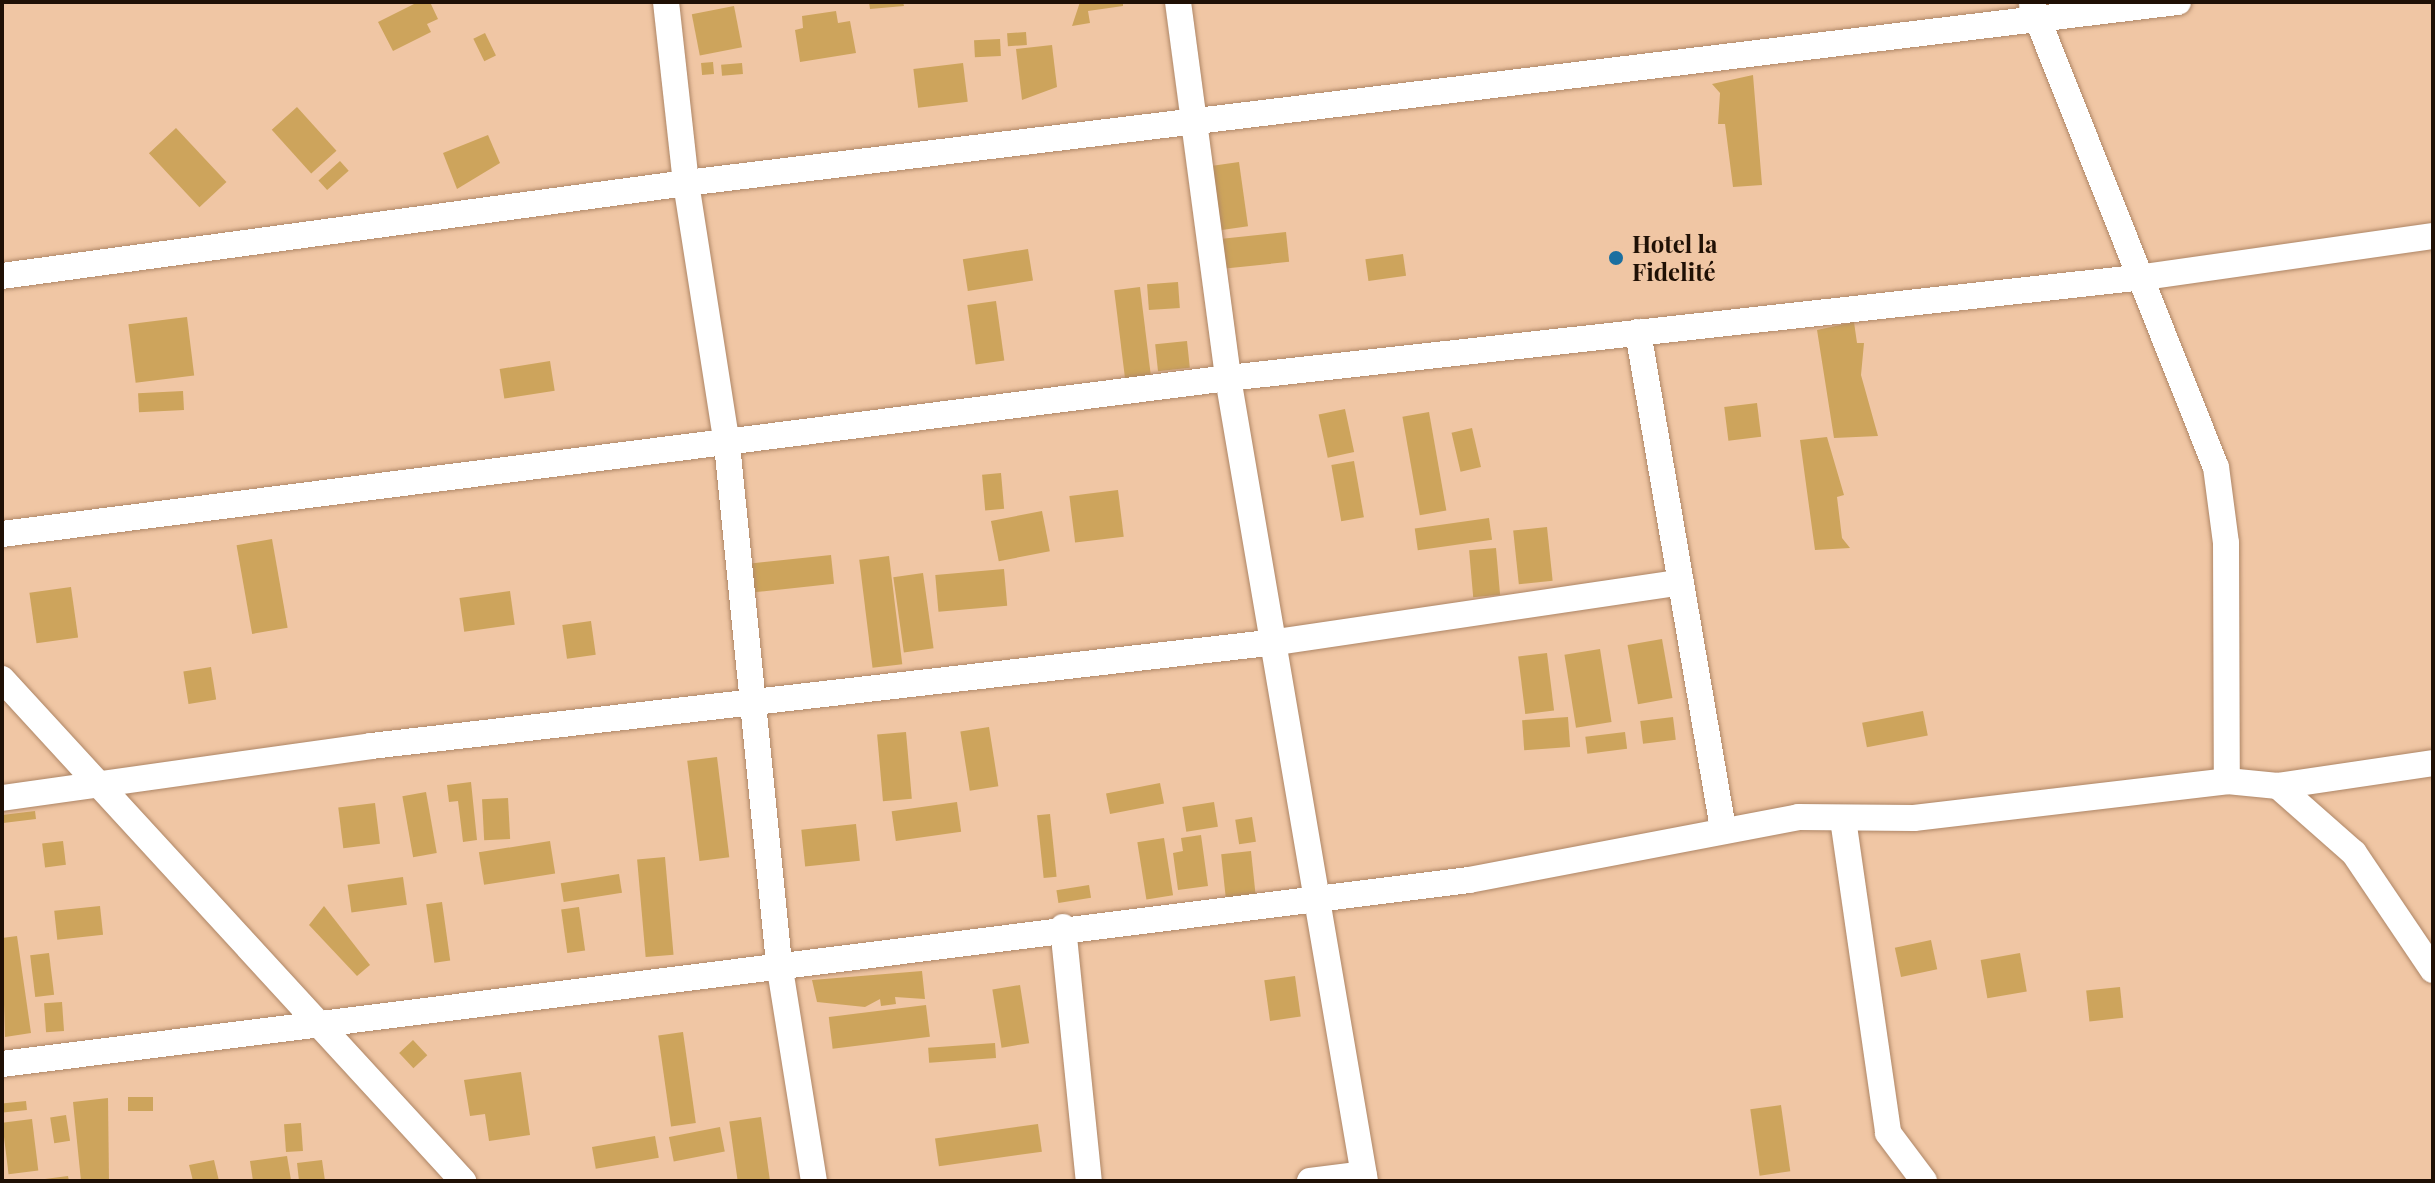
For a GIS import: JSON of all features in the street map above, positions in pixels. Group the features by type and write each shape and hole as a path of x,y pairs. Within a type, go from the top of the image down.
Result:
{"street":[{"path":"666,2 686,183 727,444 779,963 814,1181"},
{"path":"1178,2 1228,378 1277,642 1316,895 1365,1178 1310,1181"},
{"path":"2,276 686,183 2035,11 2178,2"},
{"path":"2035,11 2144,277 2216,467 2226,543 2227,781"},
{"path":"2,534 1228,378 2144,277 2433,236"},
{"path":"1638,332 1723,829"},
{"path":"2,798 96,782 1277,642 1681,582"},
{"path":"2,679 463,1181"},
{"path":"2,1064 1316,895 1469,880 1798,817 1843,819 2227,781 2278,786 2433,763"},
{"path":"2278,786 2354,853 2433,970"},
{"path":"1843,819 1888,1133 1924,1181"},
{"path":"1063,927 1089,1181"}],"building":[{"path":"418,2 430,2 438,19 427,24 431,32 393,51 378,22"},
{"path":"869,2 903,2 904,6 870,9"},
{"path":"1080,2 1123,2 1123,6 1088,11 1090,23 1072,26"},
{"path":"734,6 742,47 700,55 692,14"},
{"path":"836,11 838,23 850,21 856,53 800,62 795,30 803,28 802,16"},
{"path":"1026,32 1027,45 1008,46 1007,33"},
{"path":"485,33 496,55 484,61 473,39"},
{"path":"1000,39 1001,56 975,57 974,40"},
{"path":"1052,45 1057,87 1022,100 1016,49"},
{"path":"713,62 714,74 702,75 701,63"},
{"path":"742,63 743,74 722,76 721,65"},
{"path":"963,63 968,102 918,108 913,69"},
{"path":"1753,75 1762,185 1733,187 1725,124 1718,124 1720,93 1712,84"},
{"path":"297,107 336,151 311,174 272,130"},
{"path":"176,128 226,182 199,207 149,153"},
{"path":"488,135 500,163 457,189 443,153"},
{"path":"340,161 349,171 327,190 318,180"},
{"path":"1239,162 1248,226 1218,231 1209,166"},
{"path":"1286,232 1289,262 1221,269 1217,239"},
{"path":"1028,249 1033,281 968,291 963,259"},
{"path":"1403,254 1406,276 1368,281 1365,259"},
{"path":"1178,282 1180,308 1149,310 1147,284"},
{"path":"1140,287 1152,383 1126,386 1114,290"},
{"path":"996,301 1004,360 976,364 967,305"},
{"path":"187,317 194,376 136,383 128,324"},
{"path":"1854,322 1857,343 1864,343 1861,375 1878,436 1834,438 1817,330"},
{"path":"1187,341 1190,368 1158,371 1155,344"},
{"path":"550,361 555,391 504,399 500,369"},
{"path":"183,391 184,410 139,412 138,393"},
{"path":"1757,403 1761,437 1728,441 1724,407"},
{"path":"1345,409 1354,452 1328,458 1319,415"},
{"path":"1429,412 1446,510 1420,515 1402,417"},
{"path":"1472,428 1481,467 1461,472 1452,433"},
{"path":"1827,437 1844,495 1837,497 1842,538 1850,548 1815,550 1800,440"},
{"path":"1354,461 1364,517 1341,521 1331,465"},
{"path":"1001,473 1004,509 985,511 982,475"},
{"path":"1118,490 1124,537 1075,543 1069,496"},
{"path":"1042,511 1050,551 999,561 991,521"},
{"path":"1489,518 1492,540 1418,550 1415,528"},
{"path":"1547,527 1553,581 1519,584 1513,531"},
{"path":"272,539 288,628 252,634 237,545"},
{"path":"1496,548 1500,595 1473,597 1469,550"},
{"path":"831,555 834,584 751,593 748,564"},
{"path":"889,556 902,664 873,668 859,560"},
{"path":"1004,569 1007,606 938,612 935,575"},
{"path":"923,573 934,648 904,652 893,577"},
{"path":"71,587 78,638 37,643 29,593"},
{"path":"510,591 515,625 464,632 459,598"},
{"path":"591,621 596,655 567,659 562,625"},
{"path":"1662,639 1672,698 1638,704 1628,645"},
{"path":"1600,649 1612,722 1576,728 1564,655"},
{"path":"1547,653 1554,711 1525,714 1518,657"},
{"path":"211,667 216,700 189,704 183,671"},
{"path":"1923,711 1928,736 1867,747 1862,723"},
{"path":"1568,717 1570,747 1524,750 1522,720"},
{"path":"1673,717 1676,740 1643,744 1640,721"},
{"path":"989,727 998,786 970,791 960,732"},
{"path":"906,732 912,799 883,801 877,735"},
{"path":"1625,732 1627,749 1587,754 1585,737"},
{"path":"717,757 729,857 700,861 687,761"},
{"path":"471,782 477,840 463,842 458,801 449,802 447,785"},
{"path":"1160,783 1164,804 1110,814 1106,793"},
{"path":"426,792 437,853 413,857 402,796"},
{"path":"508,798 510,839 484,840 482,799"},
{"path":"957,802 961,832 896,841 892,811"},
{"path":"1214,802 1218,827 1186,832 1182,807"},
{"path":"375,803 380,844 343,848 338,808"},
{"path":"35,811 36,819 3,823 2,815"},
{"path":"1050,814 1057,877 1044,878 1037,815"},
{"path":"1252,817 1256,842 1239,844 1235,820"},
{"path":"856,824 860,861 805,867 801,830"},
{"path":"1201,835 1208,886 1178,890 1173,853 1183,851 1181,838"},
{"path":"1164,838 1173,895 1146,900 1137,842"},
{"path":"63,841 66,865 45,867 42,844"},
{"path":"550,841 555,874 484,885 479,852"},
{"path":"1251,851 1256,900 1226,903 1221,854"},
{"path":"665,857 674,955 646,957 637,859"},
{"path":"619,874 622,893 564,902 561,883"},
{"path":"403,877 407,905 351,913 348,885"},
{"path":"1089,885 1091,898 1058,903 1056,890"},
{"path":"442,902 450,960 434,963 426,904"},
{"path":"100,906 103,935 57,940 54,911"},
{"path":"324,906 370,965 357,976 309,925"},
{"path":"579,907 585,951 567,953 561,910"},
{"path":"17,936 31,1033 5,1037 2,938"},
{"path":"1931,940 1937,969 1901,977 1895,948"},
{"path":"49,953 54,995 35,997 30,955"},
{"path":"2020,953 2027,991 1987,998 1981,960"},
{"path":"922,971 925,999 895,997 896,1004 881,1006 880,999 865,1007 817,1002 812,980"},
{"path":"1295,976 1301,1017 1270,1021 1264,980"},
{"path":"1020,985 1029,1043 1002,1048 992,989"},
{"path":"2120,987 2123,1018 2089,1021 2086,991"},
{"path":"62,1002 64,1031 46,1032 44,1003"},
{"path":"926,1005 930,1037 833,1049 829,1017"},
{"path":"683,1032 696,1123 671,1127 658,1035"},
{"path":"413,1040 427,1055 413,1068 399,1053"},
{"path":"995,1043 996,1058 929,1063 928,1048"},
{"path":"521,1072 530,1135 489,1141 485,1114 470,1116 464,1080"},
{"path":"128,1097 153,1097 153,1111 128,1111"},
{"path":"108,1098 109,1181 81,1181 73,1102"},
{"path":"26,1101 27,1110 3,1112 2,1104"},
{"path":"1781,1105 1790,1171 1760,1176 1750,1109"},
{"path":"66,1115 70,1141 54,1143 50,1118"},
{"path":"761,1117 770,1179 738,1181 729,1121"},
{"path":"32,1119 38,1171 9,1174 2,1123"},
{"path":"301,1123 303,1151 286,1152 284,1124"},
{"path":"1038,1124 1042,1152 939,1166 935,1138"},
{"path":"720,1127 725,1152 674,1161 669,1137"},
{"path":"655,1136 659,1158 596,1169 592,1147"},
{"path":"287,1156 291,1180 253,1181 250,1161"},
{"path":"214,1160 219,1181 193,1181 189,1165"},
{"path":"322,1160 325,1181 299,1181 297,1163"},
{"path":"68,1176 69,1181 45,1181 45,1179"}],"place":[{"name":"Hotel la Fidelité","path":"1616,258"}]}
